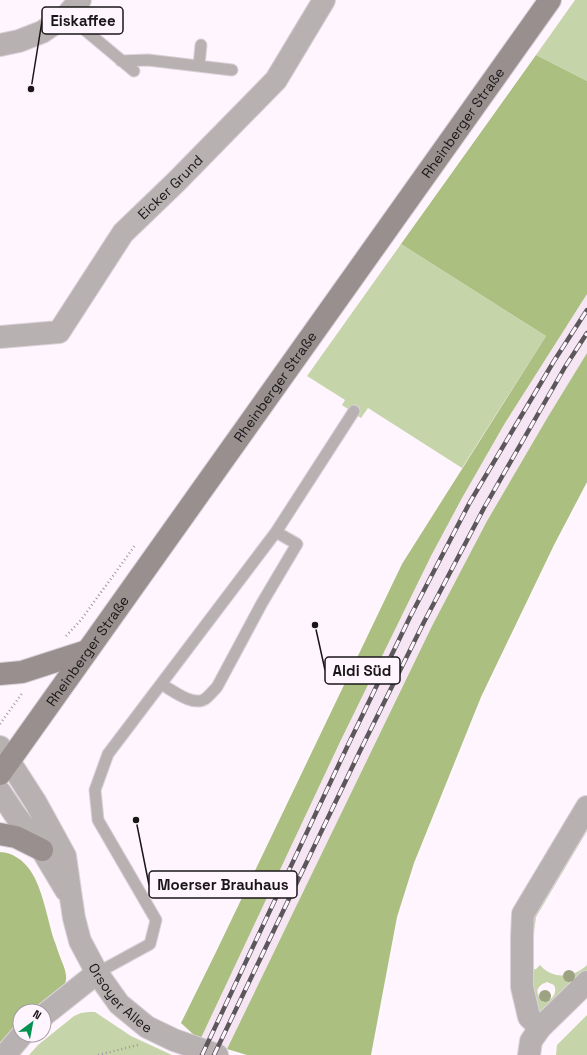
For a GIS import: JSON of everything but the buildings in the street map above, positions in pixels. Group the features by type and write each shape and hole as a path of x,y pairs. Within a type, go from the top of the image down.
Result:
{"main road":[{"name":"Rheinberger Straße","path":"3,760 87,651 550,0"},
{"path":"0,674 22,672 87,651"},
{"path":"0,834 16,837 42,850"}],"street":[{"name":"Eicker Grund","path":"0,337 59,332 123,233 176,182 276,80 324,0"},
{"path":"0,45 19,41 42,32 73,8"},
{"name":"Orsoyer Allee","path":"3,760 36,803 65,856 74,918 80,941 97,974 119,1004 147,1027 174,1040 216,1055"},
{"name":"Orsoyer Allee","path":"0,792 42,850 71,898"},
{"path":"540,1028 529,1017 522,987 523,914 587,807"},
{"path":"52,1009 97,974"},
{"path":"529,1055 531,1041 540,1028 587,982"},
{"path":"5,1055 15,1043"}],"lane":[{"path":"73,8 121,61 134,71"},
{"path":"199,65 201,45"},
{"path":"121,61 148,60 232,70"},
{"path":"97,974 150,944 156,920 98,820 95,790 108,754 276,532 354,410"},
{"path":"161,684 187,699 194,701 206,699 217,687 262,603 297,544 276,532"}],"path":[{"path":"98,1055 168,1037"}],"shaded area":[{"path":"587,294 587,353 487,521 432,626 224,1055 193,1055 340,742 431,556 505,423"}],"green space":[{"path":"575,0 587,0 587,81 536,55"},
{"path":"536,55 587,81 587,294 505,423 431,556 340,742 201,1038 194,1035 181,1023 402,564 546,336 401,244"},
{"path":"401,244 546,336 462,468 368,408 361,418 342,405 345,400 307,376"},
{"path":"587,353 587,482 554,545 481,697 414,863 397,917 371,1055 247,1055 227,1049 432,626 487,521"},
{"path":"587,821 587,831 536,917 532,944 533,952 532,951 531,919"},
{"path":"0,852 4,852 21,860 30,870 38,886 54,940 66,973 66,980 62,989 47,1003 12,1003 12,1035 0,1048"},
{"path":"540,965 551,973 563,976 576,973 587,965 587,971 542,1014 534,1006 531,970 536,969","holes":["547,982 554,985 555,994 549,1000 543,1002 540,999 538,988"]},
{"path":"95,1012 131,1036 172,1055 29,1055 40,1043 52,1043 52,1034 74,1016 81,1013"},
{"path":"587,1015 587,1055 556,1055 557,1045"}],"railway":[{"path":"202,1055 410,617 470,502 554,361 587,310"},
{"path":"214,1055 360,751 424,622 484,508 565,367 587,333"}],"place":[{"name":"Eiskaffee","path":"31,89"},
{"name":"Aldi Süd","path":"315,625"},
{"name":"Moerser Brauhaus","path":"136,820"}]}
